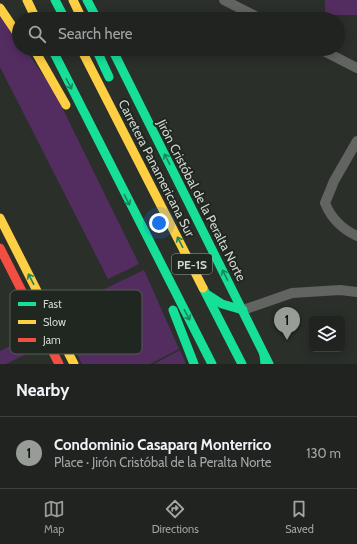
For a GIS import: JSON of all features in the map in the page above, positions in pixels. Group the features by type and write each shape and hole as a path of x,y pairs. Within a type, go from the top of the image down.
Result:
{"main road":[{"path":"3,0 12,14"},
{"path":"27,0 33,12"},
{"path":"56,0 62,12"},
{"path":"72,0 78,12"},
{"path":"87,0 93,12"},
{"path":"0,8 12,26"},
{"path":"33,56 70,110 38,56"},
{"name":"PE-1S","path":"56,56 212,364"},
{"name":"Carretera Panamericana Sur","path":"85,56 208,294 242,364"},
{"path":"99,56 112,83"},
{"name":"Jirón Cristóbal de la Peralta Norte","path":"116,56 243,310 265,359 269,364"},
{"path":"78,122 113,171"},
{"path":"137,138 140,145 141,165"},
{"path":"0,218 37,290"},
{"path":"141,226 194,364"},
{"path":"0,248 21,290"},
{"path":"208,294 222,304 243,310"},
{"path":"69,354 74,364"},
{"path":"54,355 59,364"}],"street":[{"path":"224,0 248,12"},
{"path":"334,56 357,68"},
{"path":"357,141 334,181 325,203 329,213 338,224 357,236"},
{"path":"243,310 292,293 340,290 357,292"}],"shaded area":[{"path":"325,0 357,0 357,15 345,15 345,12 325,12"},
{"path":"0,16 12,31 12,56 30,56 54,91 139,264 108,279 0,67"},
{"path":"144,270 179,349 150,364 82,364 77,354 142,354 142,290 102,290"},
{"path":"10,346 10,354 26,354 6,364 0,364 0,351"},
{"path":"180,350 186,364 154,364"}],"traffic: fast":[{"path":"55,0 61,12"},
{"path":"87,0 93,12"},
{"path":"56,56 212,364"},
{"path":"99,56 109,77"},
{"path":"115,56 269,364"},
{"path":"203,288 242,364"},
{"path":"208,295 222,304 243,310"},
{"path":"173,310 194,364"},
{"path":"264,355 265,364"}],"traffic: slow":[{"path":"27,0 33,12"},
{"path":"73,0 79,12"},
{"path":"0,8 12,26"},
{"path":"38,56 66,105"},
{"path":"85,56 203,288"},
{"path":"0,218 36,290"},
{"path":"69,354 74,364"}],"traffic: jam":[{"path":"0,248 21,290"},
{"path":"54,354 59,364"}],"place":[{"name":"Condominio Casaparq Monterrico","path":"287,340"}]}
